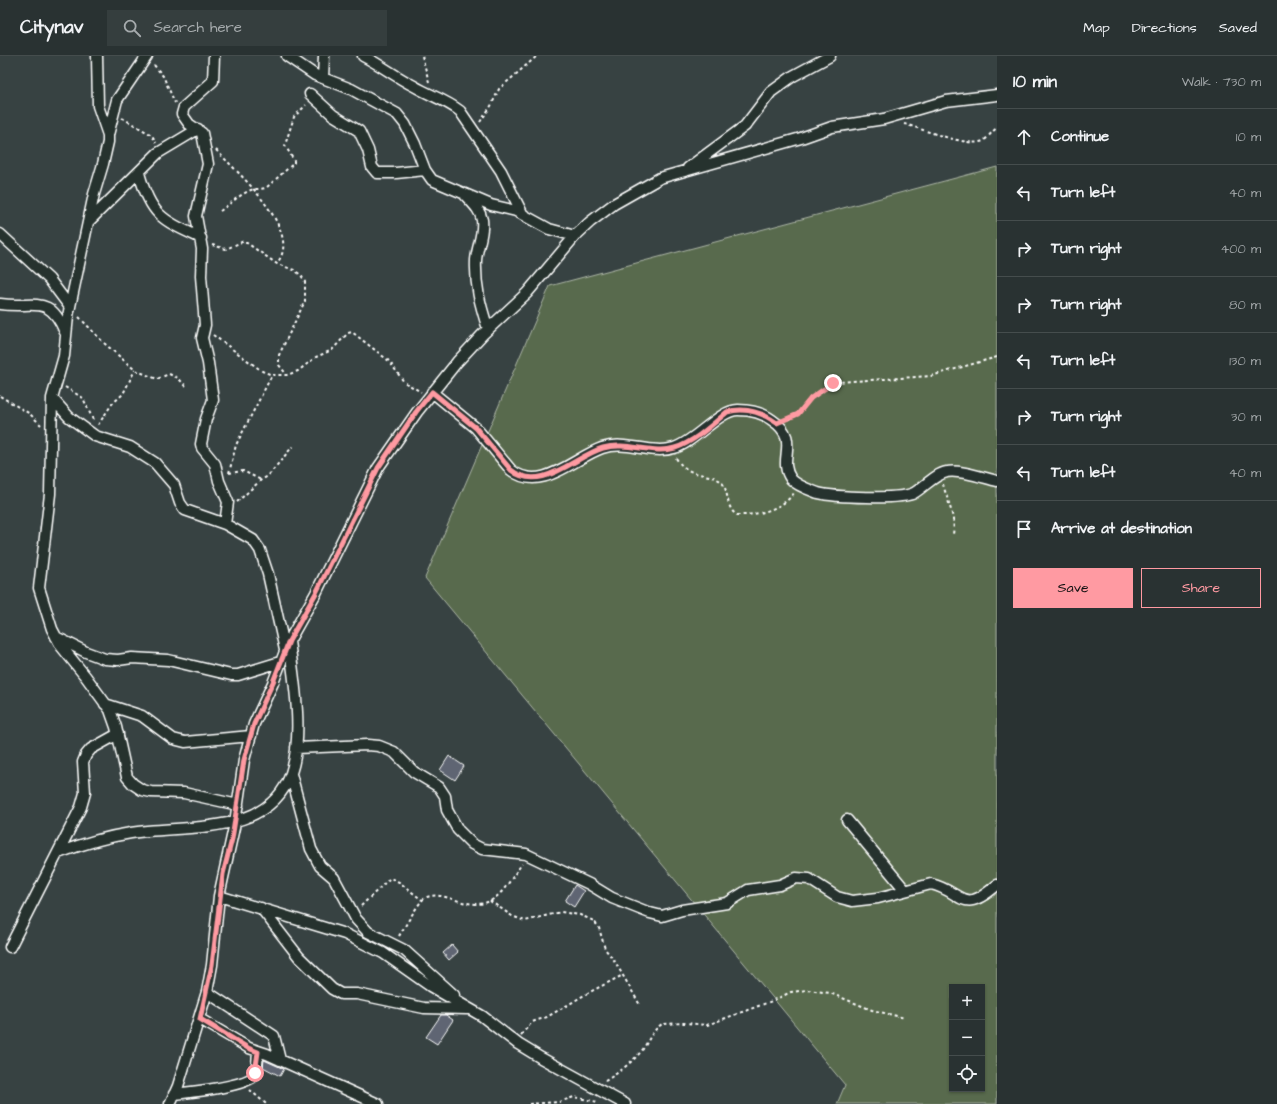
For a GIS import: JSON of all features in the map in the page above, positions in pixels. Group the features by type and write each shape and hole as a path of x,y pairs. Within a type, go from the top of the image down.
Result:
{"street":[{"path":"97,56 98,106 108,135"},
{"path":"214,56 213,81 182,111 182,116 186,122 200,131 208,162 196,216 200,238 204,322 202,338 208,363 213,400 206,420 201,446 215,464 218,477 228,502 225,524"},
{"path":"287,56 304,69 351,89 397,114 401,118 416,144 425,170 432,180 523,215 549,230 575,236"},
{"path":"323,78 324,56"},
{"path":"363,56 384,66 413,86 460,112 474,129 501,171 523,215"},
{"path":"683,171 745,126 765,98 775,89 793,76 830,56"},
{"path":"146,57 117,100 112,113 107,150 94,194 70,307 64,356 52,398 50,494 39,588 56,637 61,646 110,710 118,734 127,777 142,790 151,792 184,792 238,805"},
{"path":"310,94 333,115 359,131 368,150 374,171 382,174 425,170"},
{"path":"170,1104 200,1019 207,992 212,965 219,896 238,805 244,760 250,736 287,645 316,593 378,468 431,394 457,362 488,329 527,293 575,236 614,204 660,178 801,138 832,126 884,119 946,101 997,95"},
{"path":"89,221 158,153 200,131"},
{"path":"139,173 148,201 156,213 169,223 200,238"},
{"path":"463,193 479,210 482,221 476,258 476,275 478,299 488,329"},
{"path":"0,234 49,279 70,307"},
{"path":"0,304 45,306 58,317 66,334"},
{"path":"431,394 476,428 511,470 518,476 529,477 548,475 571,466 601,448 615,445 664,449 674,448 685,443 727,412 733,410 758,413 777,423 784,429 787,436 786,467 791,479 800,485 828,495 898,497 913,493 945,472 958,472 997,481"},
{"path":"52,398 69,417 95,436 130,447 154,462 174,485 180,503 186,510 225,524 253,540 260,550 287,645 295,689 296,748 291,774 278,796 264,809 234,823 133,832 92,840 58,853"},
{"path":"56,637 86,652 105,659 118,660 132,658 168,660 231,675 238,675 280,662"},
{"path":"105,704 142,716 166,734 179,740 208,741 250,736"},
{"path":"10,947 81,807 85,793 84,762 86,755 91,749 118,734"},
{"path":"296,748 368,745 379,746 394,752 414,772 439,787 445,796 447,810 458,830 472,844 482,849 515,852 529,855 589,884 612,898 650,914 662,916 682,910 727,903 748,890 780,885 796,878 809,878 837,897 852,901 878,898 931,884 939,886 962,900 970,900 982,897 997,885"},
{"path":"291,774 311,849 320,866 334,878 353,914 368,932 404,950 424,966 446,988 516,1042 541,1058 622,1102"},
{"path":"847,820 905,890"},
{"path":"219,896 345,934 383,953 430,986 482,1016"},
{"path":"261,908 299,957 332,989 341,994 357,994 424,1008 469,1009"},
{"path":"207,992 272,1034 276,1039 280,1060"},
{"path":"200,1019 248,1048 280,1060 378,1104"},
{"path":"174,1094 241,1083 254,1075 258,1052"}],"path":[{"path":"422,56 436,98"},
{"path":"474,129 491,106 499,88 537,56"},
{"path":"146,57 163,76 171,95 182,111"},
{"path":"220,211 241,195 255,189 263,189 267,187 294,163 285,145 294,117 305,106 310,94"},
{"path":"112,113 152,135 158,153"},
{"path":"903,124 956,140 978,142 984,140 997,128"},
{"path":"200,131 255,189 284,239 284,252 277,264"},
{"path":"200,238 222,249 232,247 244,241 277,264 301,275 306,282 307,287 305,301 279,355 279,365 287,375"},
{"path":"70,307 104,343 135,370 157,379 169,374 178,378 187,387"},
{"path":"204,322 210,326 214,337 255,367 272,375 287,375 298,371 316,357 332,350 348,333 352,332 389,361 404,382 431,394"},
{"path":"777,423 798,414 811,398 838,382 931,376 997,357"},
{"path":"56,383 83,398 97,428 112,404 122,394 135,370"},
{"path":"229,473 236,445 272,375"},
{"path":"0,396 30,414 52,435"},
{"path":"228,508 241,500 261,480 268,476 293,446"},
{"path":"664,449 673,454 685,469 720,481 726,488 727,498 732,512 737,515 773,509 784,504 791,498 800,485"},
{"path":"218,477 229,473 244,471 261,480"},
{"path":"940,475 953,516 953,534"},
{"path":"394,944 422,900 437,895 468,904 490,901 499,894 529,855"},
{"path":"353,914 390,878 398,882 422,900"},
{"path":"490,901 512,916 525,921 561,912 580,915 594,921 599,928 605,949 623,975 640,1005"},
{"path":"516,1042 532,1022 547,1017 623,975"},
{"path":"594,1087 612,1078 640,1052 651,1035 662,1024 685,1023 707,1025 727,1019 798,990 830,993 872,1010 905,1018"},
{"path":"241,1083 266,1104"},
{"path":"529,1104 559,1102 574,1097 597,1102 622,1102"}],"green space":[{"path":"997,167 997,1104 837,1104 845,1085 425,578 550,286"}],"building":[{"path":"449,756 464,766 455,780 440,770"},
{"path":"575,885 584,891 574,907 565,901"},
{"path":"452,945 458,952 449,960 443,953"},
{"path":"441,1015 446,1015 453,1020 437,1044 426,1037"},
{"path":"264,1060 284,1069 280,1076 263,1067"}],"route":[{"path":"255,1073 258,1052 248,1048 200,1019 212,965 219,896 232,839 244,760 254,724 289,641 316,593 378,468 416,412 432,392 476,428 511,470 518,476 529,477 548,475 571,466 601,448 615,445 664,449 674,448 685,443 712,425 727,412 733,410 758,413 767,416 777,423 794,417 811,398 833,383"}]}
